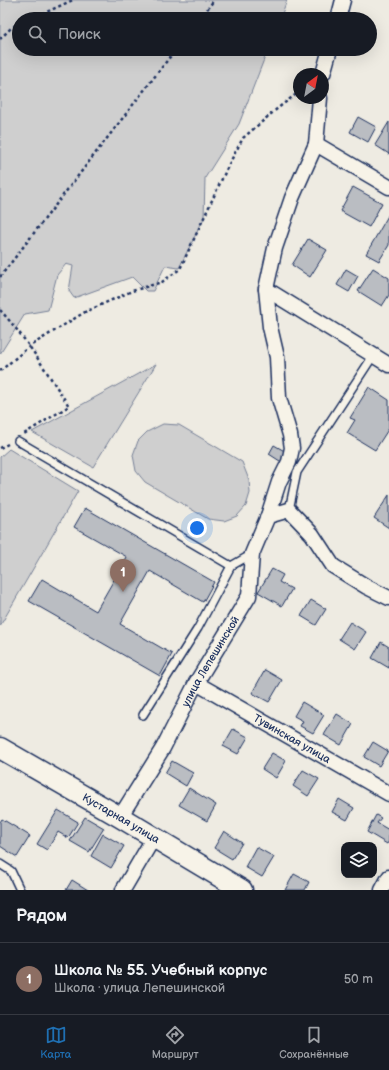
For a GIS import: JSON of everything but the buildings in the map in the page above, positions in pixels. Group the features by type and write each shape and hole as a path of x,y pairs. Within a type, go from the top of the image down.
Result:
{"street":[{"path":"340,12 343,0"},
{"path":"325,68 328,56"},
{"name":"улица Лепешинской","path":"120,817 163,748 196,683 249,596 252,554 268,516 279,482 289,462 292,448 290,435 279,398 276,357 270,327 266,289 275,248 292,198 316,144 319,104"},
{"path":"316,144 389,186"},
{"path":"266,289 389,365"},
{"path":"268,516 289,510 312,534 333,566 389,598"},
{"name":"Тувинская улица","path":"196,683 389,794"},
{"name":"Кустарная улица","path":"0,748 120,817 242,890"},
{"path":"124,890 154,838"},
{"path":"382,890 389,877"}],"lane":[{"path":"289,510 297,472 373,356"},
{"path":"20,438 231,566"},
{"path":"143,715 198,628 231,566 252,554"},
{"path":"0,864 11,871 20,890"}],"path":[{"path":"46,12 73,0"},
{"path":"205,12 214,0"},
{"path":"0,39 12,28"},
{"path":"0,277 171,56"},
{"path":"0,371 30,346 85,312 132,291 162,282 180,269 228,166 243,138 293,97"},
{"path":"0,310 30,346 69,406 20,438"},
{"path":"0,448 8,444"}],"shaded area":[{"path":"0,0 287,0 283,12 12,12 12,56 265,56 239,124 205,178 204,218 179,268 165,266 153,291 146,291 132,277 74,298 69,291 73,266 66,264 57,275 48,310 25,314 0,354"},
{"path":"156,364 93,467 32,432"},
{"path":"163,424 179,425 242,462 249,480 250,493 246,506 237,516 224,521 208,519 145,482 136,471 133,455 138,441 147,432"},
{"path":"9,449 78,491 0,626 0,457"}],"place":[{"name":"Школа № 55. Учебный корпус","path":"123,592"}]}
